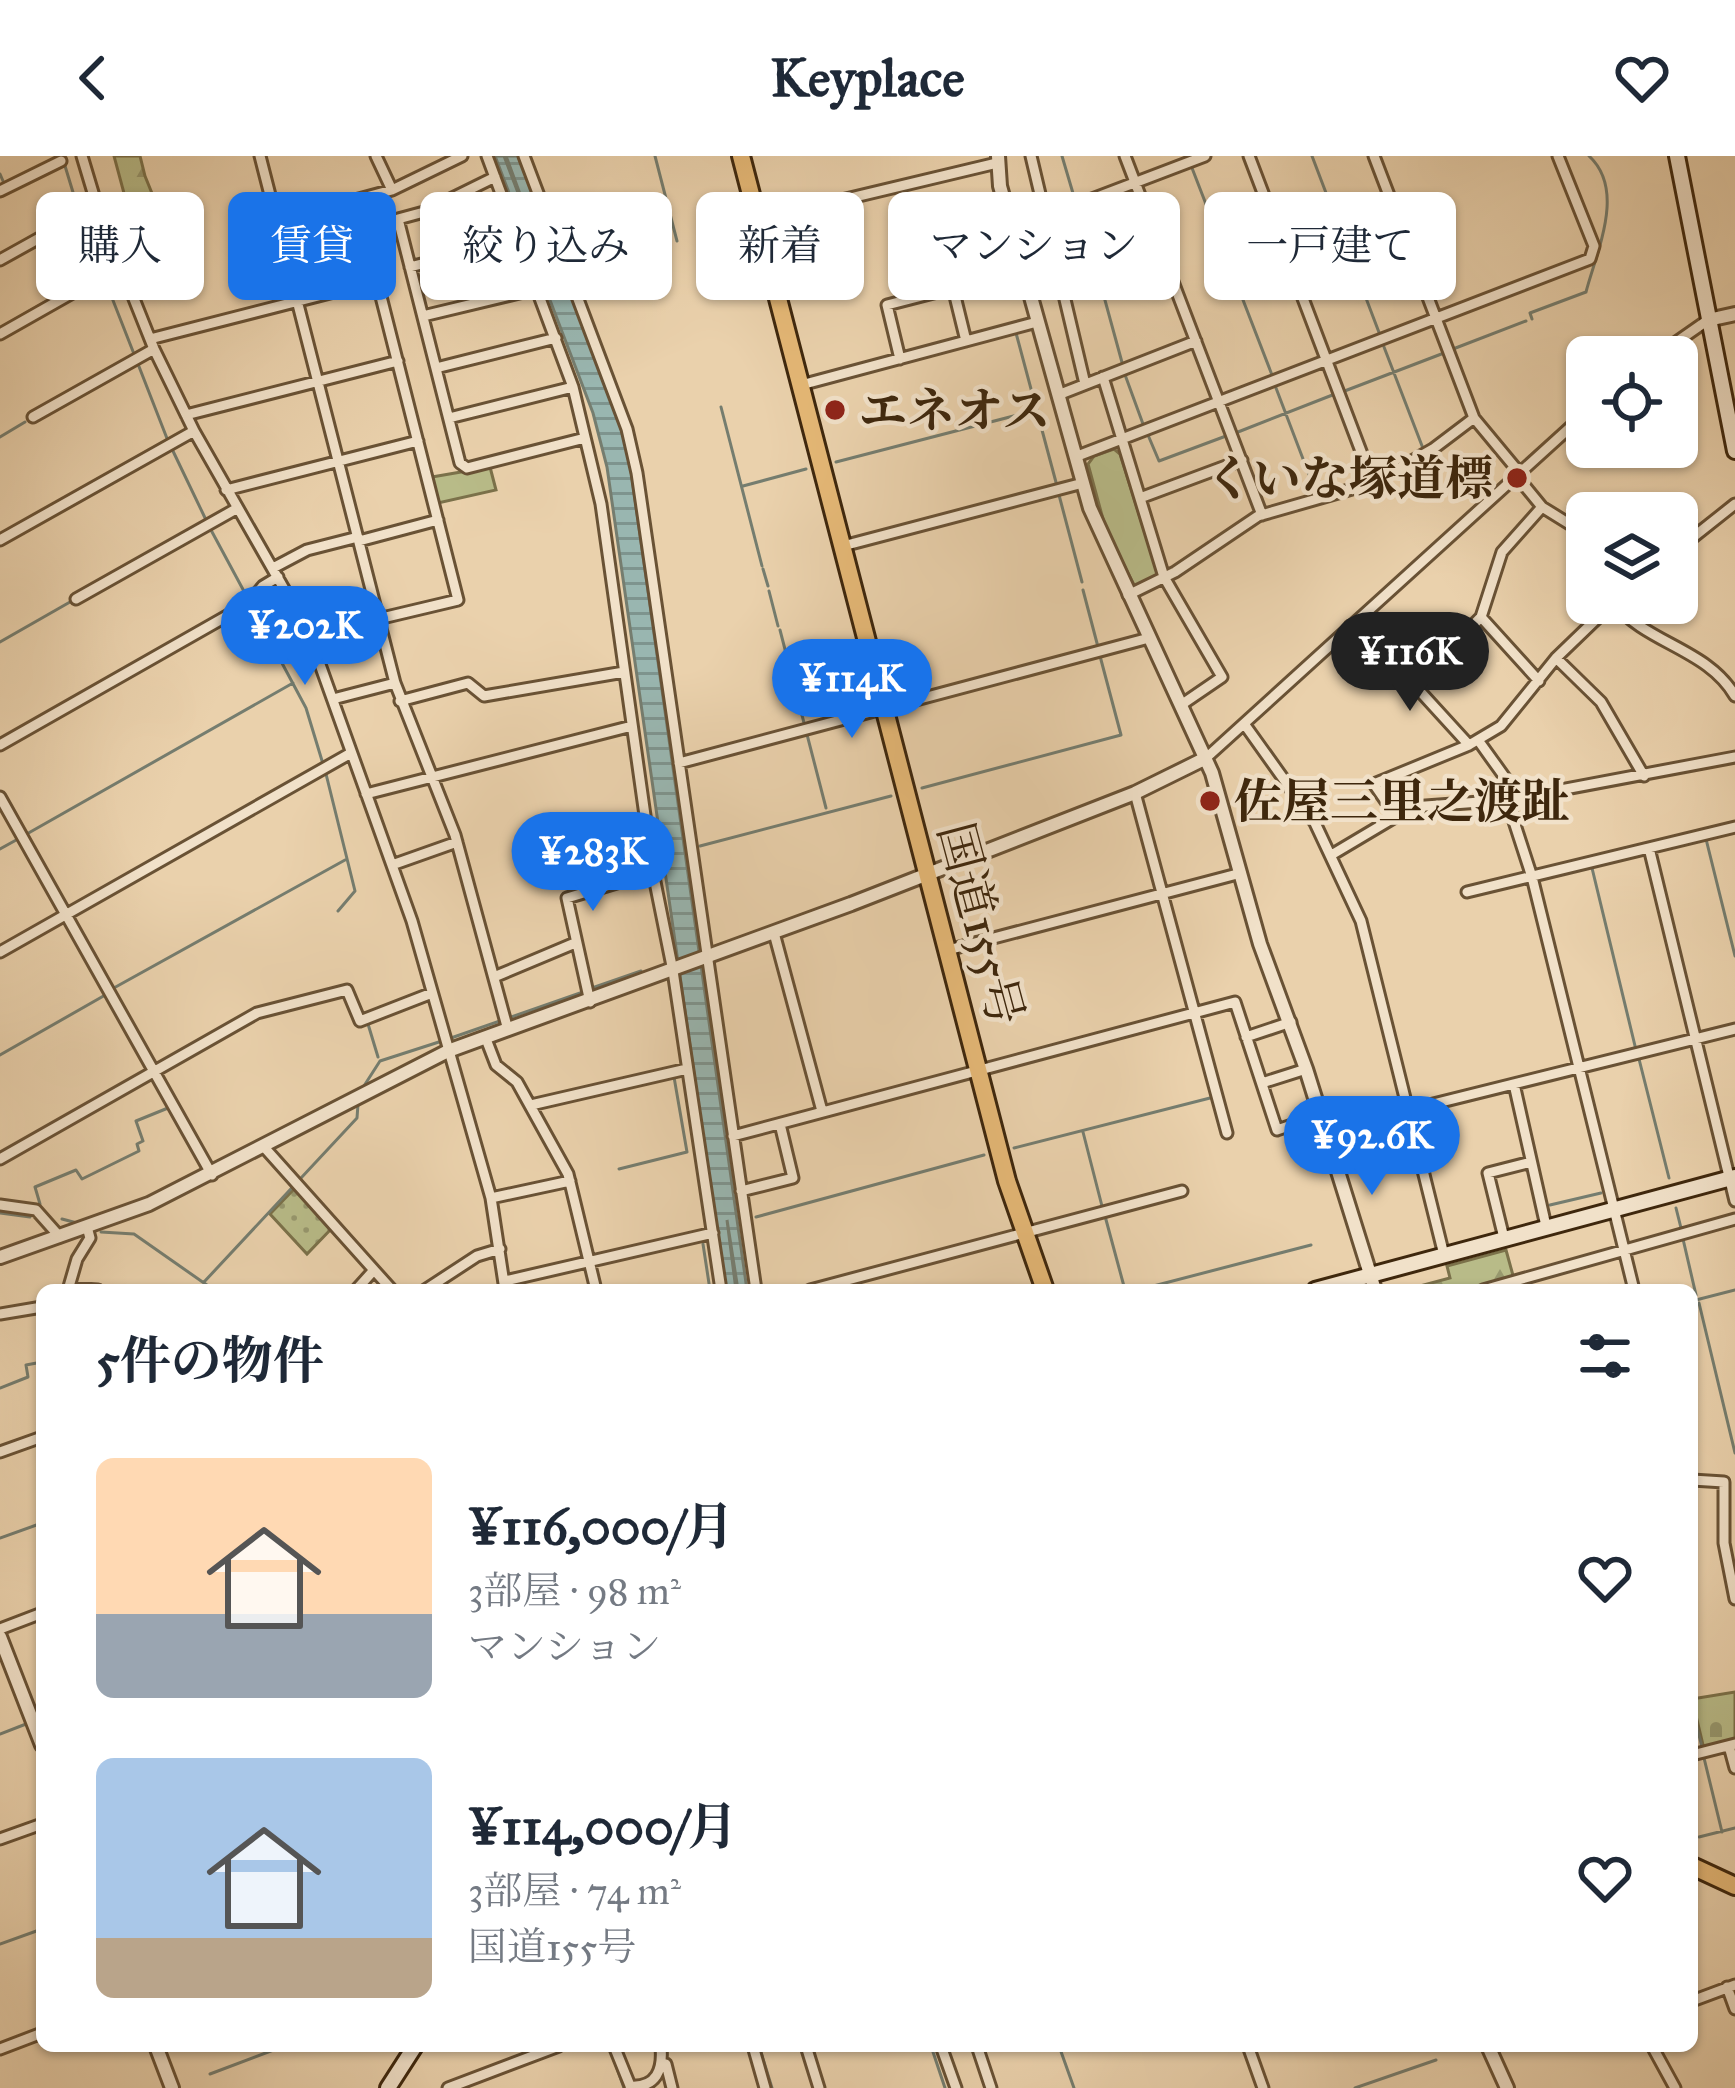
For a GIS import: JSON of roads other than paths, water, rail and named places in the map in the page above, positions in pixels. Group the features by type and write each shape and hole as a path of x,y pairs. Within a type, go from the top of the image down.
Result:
{"highway":[{"name":"国道155号","path":"741,156 751,192"},
{"name":"国道155号","path":"779,300 979,1070 1044,1284"},
{"path":"1698,1869 1735,1886"}],"main road":[{"path":"1677,156 1735,451"},
{"path":"1372,1282 1444,1255 1732,1178"},
{"path":"388,2088 411,2052"}],"street":[{"path":"82,156 93,192"},
{"path":"260,156 269,192"},
{"path":"376,156 392,190"},
{"path":"386,192 461,156"},
{"path":"488,156 501,192"},
{"path":"524,156 627,429 638,472 755,1284"},
{"path":"970,156 973,169"},
{"path":"1031,156 1038,192"},
{"path":"1125,156 1262,515"},
{"path":"1113,192 1205,156"},
{"path":"1249,156 1373,483"},
{"path":"1374,156 1474,418 1542,507 1566,522"},
{"path":"1075,457 1590,259 1594,247 1558,156"},
{"path":"864,195 998,159 1005,192"},
{"path":"0,191 61,161"},
{"path":"495,177 424,212 398,219 460,463 467,468 585,438"},
{"path":"0,260 36,240"},
{"path":"410,267 420,264"},
{"path":"901,358 887,305 952,288 966,341"},
{"path":"0,334 60,300"},
{"path":"134,300 194,431 308,631 392,865 432,993 491,1198 505,1284"},
{"path":"33,417 152,344 301,300"},
{"path":"308,631 335,618 458,600 382,300"},
{"path":"422,316 490,300"},
{"path":"540,300 573,387 601,504 653,872 673,971 720,1284"},
{"path":"1031,300 1101,536 1206,758 1260,944 1291,1022 1372,1282"},
{"path":"1064,300 1085,384"},
{"path":"297,301 394,683 457,842 506,1024"},
{"path":"1685,336 1708,320 1735,314"},
{"path":"801,385 1037,322"},
{"path":"436,368 556,338"},
{"path":"1058,395 1196,341"},
{"path":"186,415 398,361"},
{"path":"1103,377 1164,578 1222,677 1181,705"},
{"path":"448,418 573,387"},
{"path":"1128,595 1164,578 1262,515 1373,483 1433,449 1474,418"},
{"path":"0,1257 212,1175 446,1043 486,1039 506,1024 705,959 1136,793 1206,758 1566,430"},
{"path":"0,540 194,431"},
{"path":"226,490 418,441"},
{"path":"1140,498 1242,460"},
{"path":"843,546 1083,483"},
{"path":"1698,533 1735,504"},
{"path":"1414,685 1481,616 1502,553 1542,507"},
{"path":"76,599 236,509"},
{"path":"0,745 248,604 275,573 307,550 438,520"},
{"path":"1481,616 1539,681"},
{"path":"1396,816 1374,784 1501,726 1556,658 1592,624"},
{"path":"1635,624 1725,678 1735,696"},
{"path":"1350,626 1506,779 1633,1284"},
{"path":"679,763 1149,638"},
{"path":"1556,658 1601,702 1644,776"},
{"path":"400,701 468,683 484,697 624,672"},
{"path":"333,699 394,683"},
{"path":"1245,725 1333,854 1361,921 1444,1255"},
{"path":"366,794 632,726"},
{"path":"0,952 351,753"},
{"path":"1333,854 1412,807 1509,798 1734,760"},
{"path":"1136,793 1227,1133"},
{"path":"0,797 212,1175"},
{"path":"1467,892 1735,827"},
{"path":"392,865 457,842"},
{"path":"1649,848 1735,1201"},
{"path":"588,995 567,898 653,872"},
{"path":"948,950 1241,873"},
{"path":"774,933 822,1111"},
{"path":"494,977 575,943"},
{"path":"0,1159 257,1013 347,990 360,1021 432,993"},
{"path":"733,1136 1235,1002 1277,1130 1321,1115"},
{"path":"1246,1037 1291,1022"},
{"path":"1328,1136 1409,1110 1735,1029"},
{"path":"486,1039 496,1065 517,1082 570,1181 595,1284"},
{"path":"530,1105 687,1069"},
{"path":"1262,1083 1306,1069"},
{"path":"1514,1084 1546,1226"},
{"path":"741,1192 794,1178 780,1124"},
{"path":"264,1147 387,1284"},
{"path":"1504,1238 1488,1173 1531,1162"},
{"path":"491,1198 570,1181"},
{"path":"832,1284 1182,1191"},
{"path":"0,1205 36,1210 60,1237"},
{"path":"1504,1284 1735,1219"},
{"path":"70,1284 77,1259 91,1238 87,1227"},
{"path":"509,1284 712,1233"},
{"path":"434,1284 477,1256 500,1249"},
{"path":"361,1284 374,1270"},
{"path":"0,1314 36,1308"},
{"path":"0,1453 36,1439"},
{"path":"1698,1480 1730,1482 1724,1543 1735,1599"},
{"path":"36,1616 0,1633 36,1729"},
{"path":"1698,1754 1733,1746 1735,1768"},
{"path":"0,1839 36,1825"},
{"path":"1698,1999 1731,1986 1735,2008"},
{"path":"0,2049 36,2035"},
{"path":"158,2052 172,2088"},
{"path":"448,2088 543,2052"},
{"path":"616,2052 630,2087 638,2088 652,2083 663,2066 662,2052"},
{"path":"663,2052 672,2088"},
{"path":"755,2052 765,2088"},
{"path":"811,2052 819,2088"},
{"path":"943,2052 956,2088"},
{"path":"979,2052 992,2088"},
{"path":"1250,2052 1263,2088"},
{"path":"1491,2052 1507,2088"},
{"path":"1655,2052 1675,2088"}],"water":[{"path":"495,156 504,156 518,192 509,192"},
{"path":"506,156 519,156 533,192 519,192"},
{"path":"550,300 574,300 629,457 746,1284 737,1284 727,1220 735,1284 724,1284 607,467 593,413"}],"waterway":[{"path":"62,156 73,192"},
{"path":"655,156 677,241"},
{"path":"1062,156 1073,192"},
{"path":"1312,156 1380,335"},
{"path":"1532,319 1530,313 1586,292 1607,203 1600,170 1589,156"},
{"path":"1192,168 1272,375"},
{"path":"0,174 3,181"},
{"path":"0,196 8,192"},
{"path":"0,328 48,300"},
{"path":"113,300 134,354"},
{"path":"1105,300 1123,366"},
{"path":"1453,349 1526,321"},
{"path":"1016,333 1057,486"},
{"path":"1384,347 1424,451"},
{"path":"1342,392 1444,353"},
{"path":"138,364 168,441"},
{"path":"1124,372 1143,424"},
{"path":"1276,388 1316,493"},
{"path":"1238,432 1335,394"},
{"path":"721,407 762,566"},
{"path":"836,462 1037,410"},
{"path":"0,437 25,422"},
{"path":"1148,435 1159,461 1226,436"},
{"path":"172,449 207,522"},
{"path":"743,486 806,469"},
{"path":"1059,495 1082,582"},
{"path":"211,530 246,595"},
{"path":"763,569 768,586"},
{"path":"1083,590 1098,647"},
{"path":"769,591 778,626"},
{"path":"0,642 70,602"},
{"path":"252,607 306,708 323,764"},
{"path":"780,630 826,808"},
{"path":"922,788 1121,735 1100,656"},
{"path":"25,835 293,683"},
{"path":"326,774 355,891 338,911"},
{"path":"700,846 891,796"},
{"path":"606,838 636,829"},
{"path":"0,849 18,839"},
{"path":"1706,839 1735,956"},
{"path":"112,989 345,860"},
{"path":"1592,868 1636,1050"},
{"path":"592,988 641,971"},
{"path":"451,1038 583,992"},
{"path":"0,1055 107,994"},
{"path":"368,1024 378,1057"},
{"path":"362,1089 380,1061 442,1041"},
{"path":"1639,1059 1669,1178"},
{"path":"619,1169 687,1152 674,1077 649,1082"},
{"path":"1014,1148 1214,1097"},
{"path":"204,1282 357,1118 358,1104"},
{"path":"40,1204 35,1187 76,1170 82,1179 139,1151 137,1144 143,1141 136,1121 168,1108"},
{"path":"1083,1132 1103,1210"},
{"path":"756,1217 984,1155"},
{"path":"1550,1205 1601,1193"},
{"path":"1676,1208 1681,1228"},
{"path":"0,1213 30,1217"},
{"path":"1105,1216 1123,1284"},
{"path":"62,1219 77,1223"},
{"path":"101,1232 134,1234 205,1284"},
{"path":"1683,1239 1693,1284"},
{"path":"703,1244 709,1284"},
{"path":"1161,1284 1311,1245"},
{"path":"1698,1299 1735,1290"},
{"path":"1699,1303 1735,1453"},
{"path":"0,1388 28,1377 26,1365 36,1363"},
{"path":"0,1538 36,1525"},
{"path":"0,1734 26,1724"},
{"path":"1698,1731 1702,1747"},
{"path":"1704,1758 1722,1832"},
{"path":"1699,1837 1735,1828"},
{"path":"0,1944 36,1931"},
{"path":"210,2074 268,2052"},
{"path":"611,2052 624,2088"},
{"path":"761,2052 772,2088"},
{"path":"933,2052 945,2088"},
{"path":"1061,2052 1074,2088"},
{"path":"1355,2088 1436,2060"}],"place":[{"name":"エネオス","path":"835,410"},
{"name":"くいな塚道標","path":"1517,478"},
{"name":"佐屋三里之渡趾","path":"1210,801"}]}
